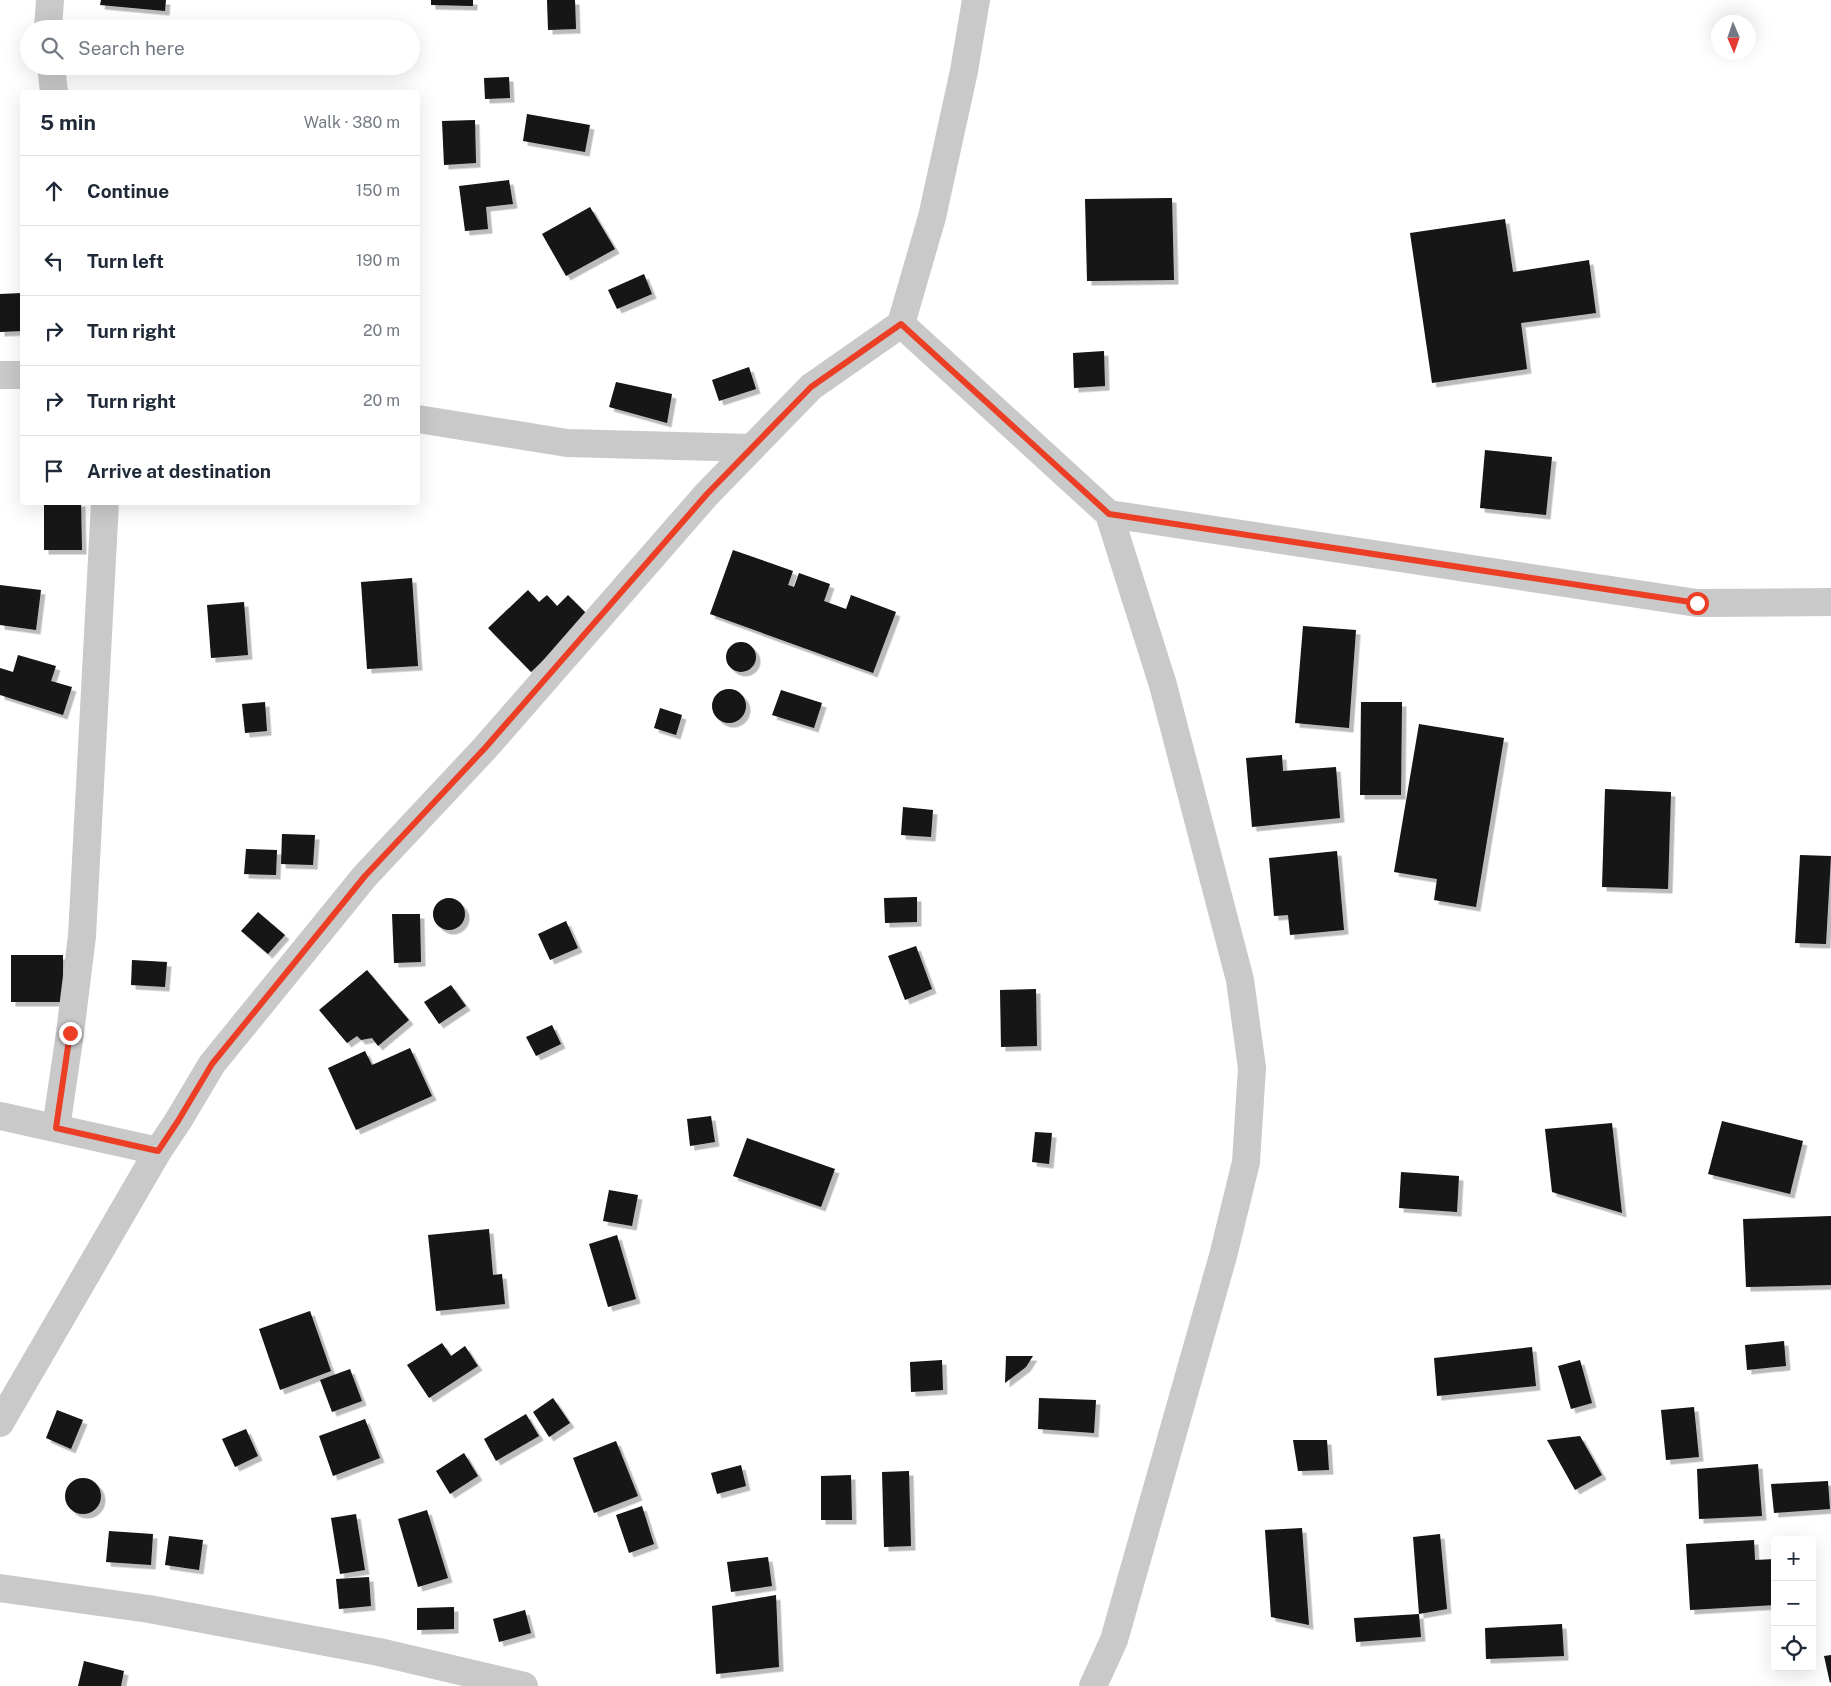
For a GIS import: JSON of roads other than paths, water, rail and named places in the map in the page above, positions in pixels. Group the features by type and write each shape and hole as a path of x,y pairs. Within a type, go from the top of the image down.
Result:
{"street":[{"path":"49,20 50,0"},
{"path":"0,1423 158,1151 212,1064 365,876 485,748 701,501 811,387 901,324 932,217 964,71 976,0"},
{"path":"52,75 54,90"},
{"path":"901,324 1109,514 1163,685 1240,980 1252,1068 1246,1162 1224,1256 1114,1640 1093,1686"},
{"path":"0,375 20,374"},
{"path":"420,419 567,443 752,448"},
{"path":"56,1128 82,936 106,505"},
{"path":"1109,514 1697,603 1831,602"},
{"path":"0,1116 158,1151"},
{"path":"0,1588 149,1609 360,1648 524,1686"}]}
